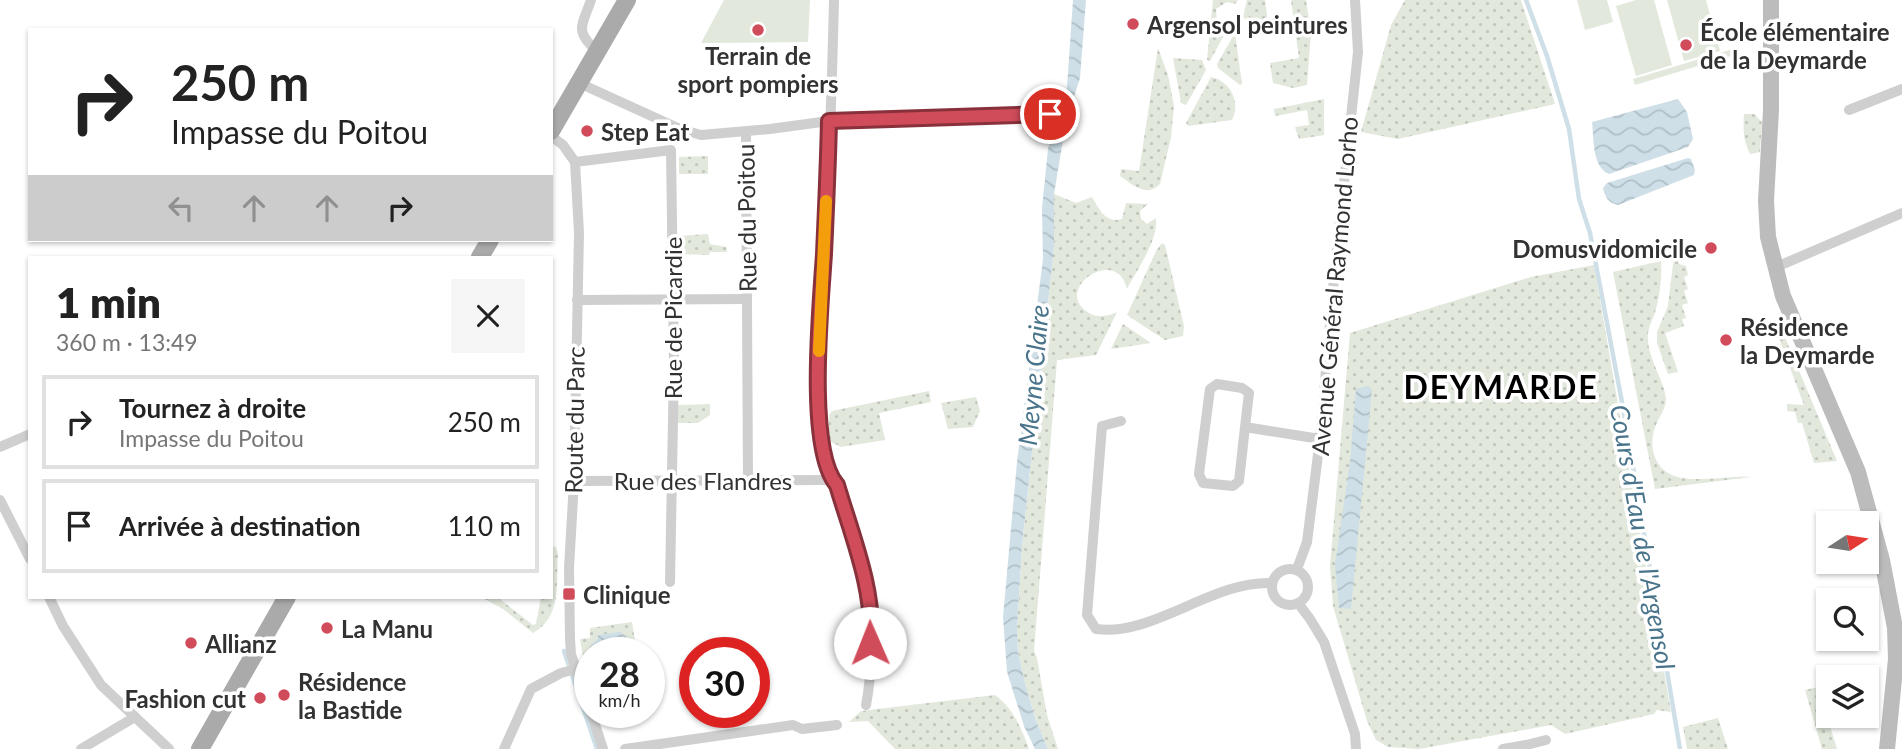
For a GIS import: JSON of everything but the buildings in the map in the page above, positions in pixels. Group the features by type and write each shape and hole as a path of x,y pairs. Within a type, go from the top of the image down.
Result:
{"main road":[{"path":"553,128 626,0"},
{"path":"202,748 286,599"}],"street":[{"path":"591,0 581,32 584,40 597,51"},
{"path":"834,0 819,364 820,425 822,445 832,480 837,485 863,573 870,612 871,676 866,705"},
{"name":"Avenue Général Raymond Lorho","path":"1297,603 1306,595 1308,583 1306,577 1297,569 1307,542 1320,439 1337,241 1358,52 1355,0"},
{"path":"1771,0 1771,110 1766,201 1768,237 1783,296 1858,472 1882,560 1895,628 1896,659 1886,749"},
{"name":"Rue du Poitou","path":"579,83 680,130 701,135 746,131 748,481"},
{"path":"1849,110 1902,89"},
{"path":"746,131 829,121 1050,114"},
{"path":"553,138 563,145 575,162"},
{"name":"Rue de Picardie","path":"575,162 671,150 673,299 670,582"},
{"name":"Route du Parc","path":"574,662 571,654 569,594 579,233 575,162"},
{"path":"1774,268 1902,213"},
{"path":"577,300 747,299"},
{"path":"1217,384 1242,388 1248,393 1245,427 1239,481 1233,486 1203,483 1199,474 1210,389 1217,384"},
{"path":"1121,421 1102,426 1087,615 1096,629 1112,631 1151,620 1247,584 1272,583"},
{"path":"1245,427 1320,439"},
{"path":"0,447 28,435"},
{"name":"Rue des Flandres","path":"573,481 832,480"},
{"path":"0,500 28,555"},
{"path":"1297,569 1281,570 1272,583 1274,594 1281,603 1297,603 1324,642 1355,733 1356,749"},
{"path":"50,599 63,626 98,681 169,749"},
{"path":"504,749 531,689 574,669"},
{"path":"81,749 135,717"},
{"path":"625,749 793,725 802,729 837,725"},
{"name":"Route du Parc","path":"596,728 603,749"},
{"path":"1503,749 1527,747 1546,740"}],"shaded area":[{"name":"Terrain de sport pompiers","path":"724,0 810,0 808,42 701,43"},
{"path":"1213,0 1238,0 1235,4 1227,2 1216,9 1217,21 1223,25 1231,22 1210,61 1207,60"},
{"path":"1247,0 1265,0 1268,22 1255,23 1243,17"},
{"path":"1291,0 1306,0 1311,33 1307,85 1293,88 1273,83 1270,63 1299,58"},
{"path":"1405,0 1521,0 1555,104 1398,139 1361,132 1391,25"},
{"path":"1577,0 1607,0 1613,22 1585,30"},
{"path":"1636,0 1654,0 1672,65 1636,76 1616,6"},
{"path":"1667,0 1706,0 1720,51 1684,61"},
{"path":"1235,33 1240,85 1218,68 1217,64"},
{"path":"1158,48 1168,75 1174,106 1171,137 1160,184 1145,190 1120,176 1121,169 1139,171"},
{"path":"1733,49 1734,55 1635,85 1633,79"},
{"path":"1173,58 1202,60 1206,70 1186,105 1181,103"},
{"path":"1211,77 1224,83 1232,93 1235,106 1232,120 1188,126 1186,123"},
{"path":"1324,99 1324,135 1299,139 1295,127 1309,125 1307,110 1275,116 1274,109"},
{"path":"1744,114 1754,114 1762,122 1760,152 1750,154 1744,135"},
{"path":"708,156 708,174 679,174 679,157"},
{"path":"1054,194 1076,203 1092,197 1107,217 1116,220 1122,219 1126,203 1148,204 1140,211 1141,219 1147,224 1156,218 1156,227 1146,255 1127,289 1121,276 1111,270 1089,276 1081,284 1077,294 1080,305 1091,314 1104,316 1117,312 1096,355 1057,360 1034,651 1047,715 1058,749 1048,749 1026,687 1018,652 1017,628 1022,546 1054,247"},
{"path":"708,234 710,244 726,247 727,252 710,252 709,255 679,254 679,236"},
{"path":"1162,243 1165,245 1184,326 1183,336 1165,340 1127,315"},
{"path":"1677,255 1679,264 1686,266 1688,275 1684,277 1688,289 1684,291 1688,303 1682,305 1686,318 1682,319 1684,326 1665,333 1678,372 1668,374 1657,343 1657,332 1668,306 1673,264"},
{"path":"1661,261 1659,298 1648,335 1651,355 1666,400 1652,439 1656,460 1666,471 1680,478 1751,477 1655,489 1613,272"},
{"path":"1594,265 1671,712 1657,710 1654,714 1565,734 1551,725 1419,749 1388,747 1376,740 1367,721 1333,606 1330,566 1350,333 1531,277"},
{"path":"1779,323 1837,461 1814,463 1802,423 1798,423 1795,412 1787,411 1787,404 1804,405 1774,325"},
{"path":"1123,324 1151,343 1111,349"},
{"path":"929,391 931,402 879,413 885,440 841,447 829,441 829,415 832,411"},
{"path":"976,397 980,411 973,427 948,429 941,403"},
{"path":"710,404 710,415 698,423 678,423 678,405"},
{"path":"553,546 556,547 556,598 549,618 533,633 503,609 485,599 500,599 533,625 536,624 541,599 553,599"},
{"path":"632,622 634,637 590,637 590,628"},
{"path":"1816,687 1816,728 1831,728 1837,749 1822,749 1805,690"},
{"path":"995,695 1012,713 1029,749 895,749 868,721 849,722 861,711"},
{"path":"1718,718 1728,749 1687,749 1683,727"}],"water":[{"name":"Meyne Claire","path":"1073,0 1086,0 1080,78 1066,122 1054,194 1054,247 1022,546 1017,628 1018,652 1026,687 1048,749 1035,749 1024,726 1007,672 1003,617 1017,462 1043,259 1042,208 1048,149 1067,87"},
{"path":"1678,99 1687,112 1693,139 1688,147 1609,174 1603,170 1595,152 1592,122"},
{"path":"1688,158 1695,170 1694,175 1618,205 1609,201 1605,194 1603,188 1607,183"},
{"path":"1368,386 1372,390 1351,609 1339,608 1335,565 1350,462 1356,389"},
{"path":"620,632 627,637 598,637"}],"waterway":[{"name":"Cours d'Eau de l'Argensol","path":"1526,0 1547,56 1569,129 1579,199 1590,233 1624,413 1680,749"},
{"path":"564,651 597,749"}],"slow traffic":[{"path":"819,351 826,201"}],"place":[{"name":"Argensol peintures","path":"1133,24"},
{"name":"Terrain de sport pompiers","path":"758,30"},
{"name":"École élémentaire de la Deymarde","path":"1686,45"},
{"name":"Step Eat","path":"587,131"},
{"name":"Domusvidomicile","path":"1711,248"},
{"name":"Résidence la Deymarde","path":"1726,340"},
{"name":"Clinique","path":"569,594"},
{"name":"La Manu","path":"327,628"},
{"name":"Allianz","path":"191,643"},
{"name":"Résidence la Bastide","path":"284,695"},
{"name":"Fashion cut","path":"260,698"}],"district":[{"name":"DEYMARDE","path":"1501,386"}],"route":[{"path":"870,643 870,612 863,573 837,485 830,474 820,425 820,303 829,121 1050,114"}]}
